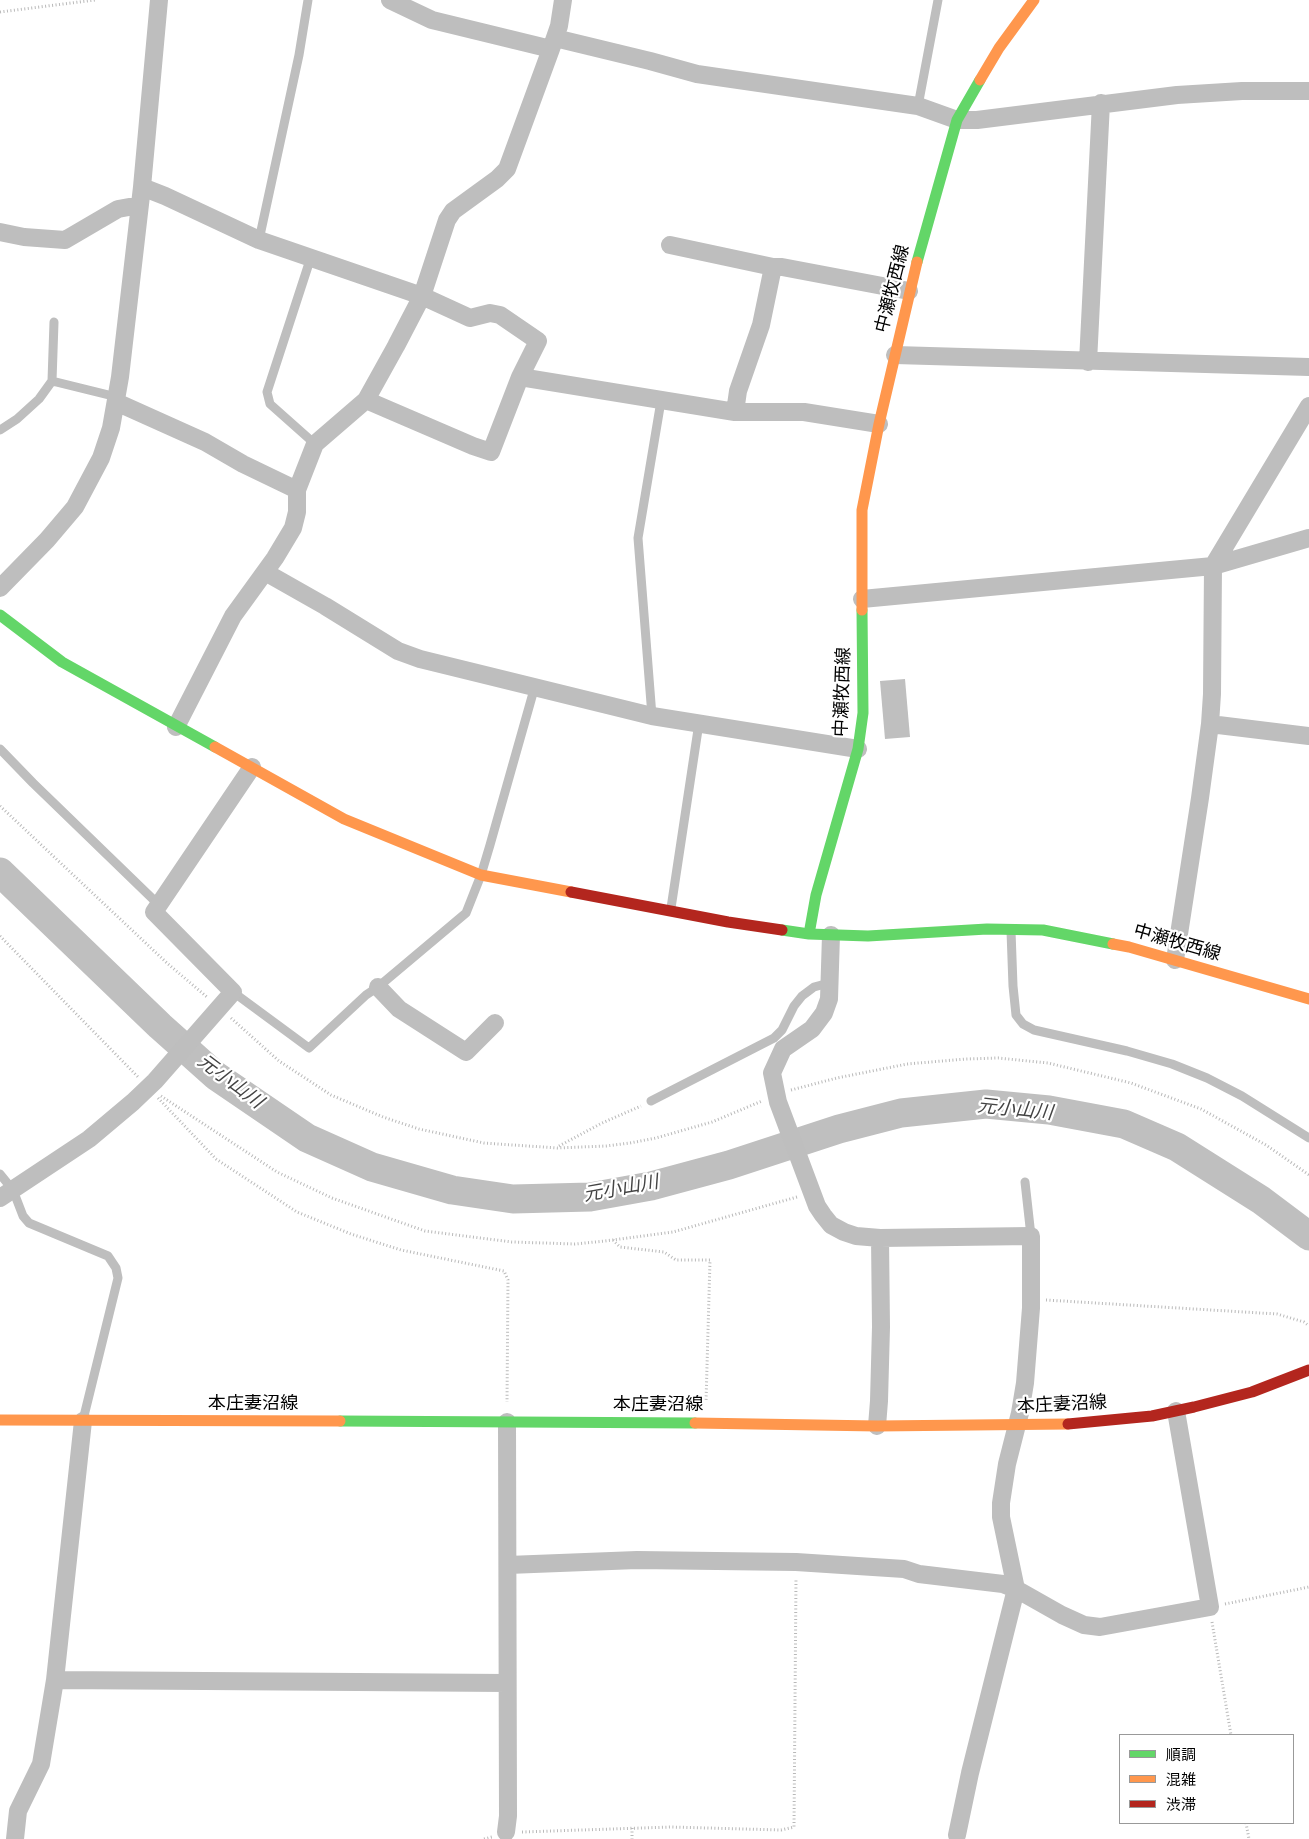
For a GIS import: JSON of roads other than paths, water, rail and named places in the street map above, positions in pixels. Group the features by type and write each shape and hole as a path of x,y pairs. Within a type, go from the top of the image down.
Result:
{"main road":[{"name":"中瀬牧西線","path":"1034,0 999,48 957,120 910,291 879,424 862,510 863,713 858,749 816,894 809,934 868,936 1011,928 1043,930 1103,941 1175,960 1309,1000"},
{"path":"0,615 62,662 176,727 344,818 481,875 747,925 809,934"},
{"name":"本庄妻沼線","path":"0,1420 706,1423 877,1426 1017,1425 1095,1422 1152,1416 1252,1392 1309,1370"}],"street":[{"path":"0,588 47,540 75,507 101,458 117,400 142,188 159,0"},
{"path":"390,0 432,20 650,61 697,74 918,106 957,120 976,120 1177,95 1242,91 1309,91"},
{"path":"176,727 233,616 275,558 292,528 297,512 298,490 315,444 366,400 422,296 447,220 453,210 497,179 507,169 553,44 563,0"},
{"path":"1088,362 1101,103"},
{"path":"142,188 165,196 259,240 422,296 470,318 490,313 500,315 538,342 520,378 491,452 366,400"},
{"path":"0,232 65,240 118,209 130,206 139,207"},
{"path":"670,245 773,267 782,267 910,291"},
{"path":"735,412 738,391 761,326 773,267"},
{"path":"895,355 1309,367"},
{"path":"520,378 661,402 735,412 820,413 879,424"},
{"path":"117,400 205,442 243,464 298,490"},
{"path":"1175,960 1210,724 1213,566 1309,406"},
{"path":"862,599 1213,566 1309,538"},
{"path":"265,572 398,651 441,665 535,686 652,716 858,749"},
{"path":"1210,724 1309,736"},
{"path":"6,1194 89,1140 133,1102 151,1084 215,1007 233,992 154,912 252,767"},
{"path":"831,935 829,999 824,1013 812,1029 783,1049 772,1073 778,1098 817,1206 831,1225 856,1236 880,1238 1031,1236 1030,1299 1025,1383 1005,1476 1001,1517 1016,1589 970,1773 957,1837"},
{"path":"378,987 399,1008 466,1052 495,1023"},
{"path":"877,1426 880,1401 880,1238"},
{"path":"508,1565 637,1560 796,1562 904,1569 919,1574 1003,1584 1084,1625 1100,1627 1210,1607 1176,1411"},
{"path":"15,1839 18,1811 41,1764 55,1680 83,1421"},
{"path":"506,1832 508,1816 507,1422"},
{"path":"55,1680 507,1683"}],"lane":[{"path":"259,240 299,55 308,0"},
{"path":"918,106 938,0"},
{"path":"310,257 267,392 270,404 315,444"},
{"path":"0,430 17,419 39,399 52,381 54,322"},
{"path":"52,381 117,400"},
{"path":"652,716 638,538 661,402"},
{"path":"233,992 310,1048 366,995 466,913 481,875 535,686"},
{"path":"671,910 699,723"},
{"path":"0,749 158,905"},
{"path":"1011,928 1016,1015 1023,1024 1034,1030 1127,1051 1172,1064 1207,1078 1242,1096 1309,1138"},
{"path":"651,1101 774,1038 782,1030 794,1006 802,996 814,987 829,983"},
{"path":"0,1174 6,1194 30,1223 108,1256 116,1268 118,1278 83,1421"},
{"path":"1025,1182 1031,1236"}],"waterway":[{"name":"元小山川","path":"0,872 160,1026 216,1076 307,1138 372,1167 452,1190 513,1199 590,1197 651,1186 729,1165 839,1129 901,1113 986,1104 1049,1110 1124,1124 1177,1147 1261,1200 1309,1236"}]}
